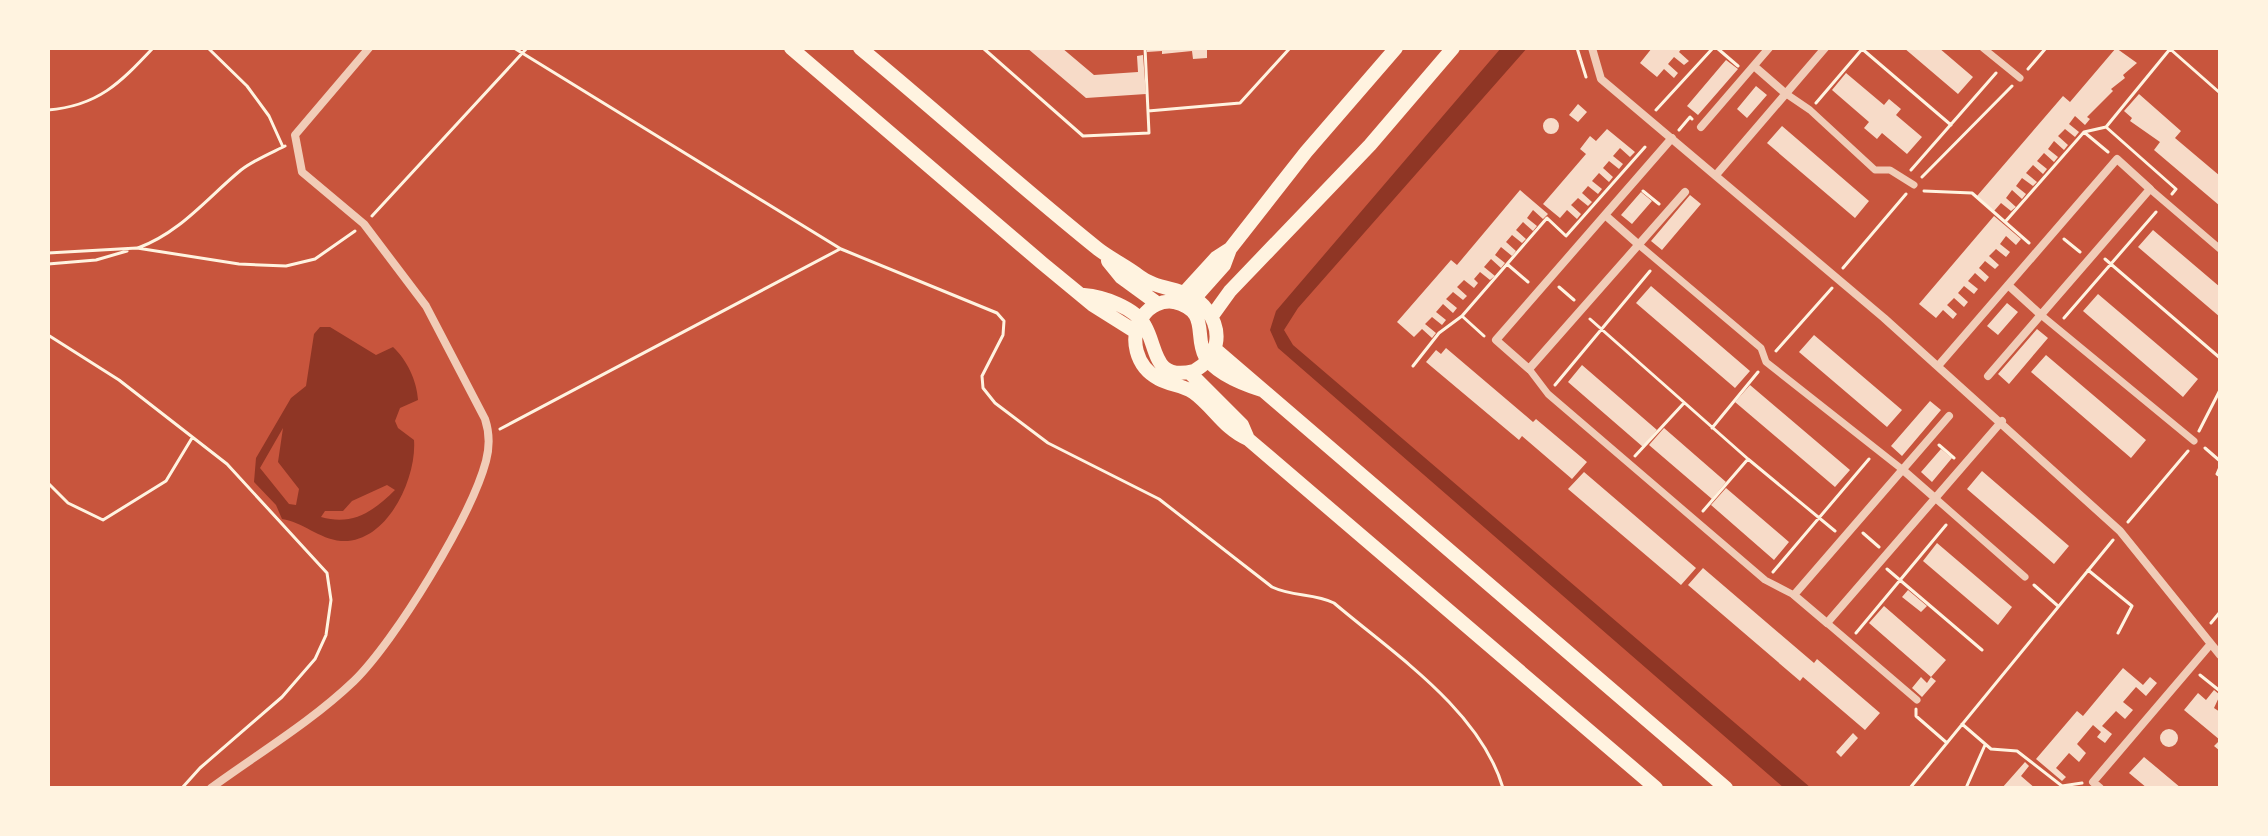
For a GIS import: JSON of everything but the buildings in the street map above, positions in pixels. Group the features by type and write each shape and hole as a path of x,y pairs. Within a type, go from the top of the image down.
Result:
{"main road":[{"path":"791,48 1093,305 1138,326 1159,362 1171,370 1189,372 1242,425 1248,439"},
{"path":"860,48 1101,251 1156,287 1189,299 1212,316 1218,336 1212,354 1189,372"},
{"path":"1189,299 1216,258 1230,249 1306,152 1396,48"},
{"path":"1212,316 1230,291 1370,145 1453,48"},
{"path":"1101,251 1121,277 1158,304"},
{"path":"1189,299 1158,304 1138,326 1135,347 1142,365 1156,378 1184,387 1236,434 1248,439 1656,788"},
{"path":"1189,299 1201,326 1203,352 1212,354 1234,379 1262,390 1726,788"}],"street":[{"path":"211,788 352,683 392,637 459,522 483,469 490,435 467,379 426,306 364,224 302,172 294,141 311,113 369,48"},
{"path":"1592,48 1601,79 2002,421 2120,531 2209,646 2220,655"},
{"path":"1701,127 1769,48"},
{"path":"1716,175 1825,48"},
{"path":"1983,48 2020,78"},
{"path":"1751,70 1810,110 1875,170 1890,170 1914,185"},
{"path":"1672,138 1496,340 1529,369 1548,394 1765,580 1794,595 1917,700"},
{"path":"1938,366 2117,159 2220,249"},
{"path":"1988,376 2150,189"},
{"path":"1529,369 1685,192"},
{"path":"1605,215 1761,348 1766,362 1903,470 2025,577"},
{"path":"2008,285 2194,441"},
{"path":"1794,595 1949,416"},
{"path":"1827,623 2002,421"},
{"path":"2097,785 2209,646"}],"path":[{"path":"48,110 77,108 119,85 153,48"},
{"path":"48,264 96,260 152,243 196,214 243,169 283,147 269,116 247,86 208,48"},
{"path":"514,48 526,50 841,249 997,313 1004,321 1003,335 982,376 983,388 995,403 1048,443 1159,499 1272,587 1290,596 1320,596 1334,603 1470,722 1496,764 1503,788"},
{"path":"983,48 1083,136 1149,133 1145,48"},
{"path":"1148,111 1240,103 1290,48"},
{"path":"1648,119 1715,48 1751,70"},
{"path":"1810,110 1862,48 1951,125"},
{"path":"1712,428 1766,362 1831,292 1836,280 1914,185 2046,48"},
{"path":"2005,222 2084,132 2106,127 2170,49 2220,93"},
{"path":"48,253 137,248 239,264 286,266 315,259 364,224 526,50"},
{"path":"1903,180 2003,64"},
{"path":"1565,235 1661,129"},
{"path":"2084,132 2117,159"},
{"path":"1633,182 1667,212"},
{"path":"1914,185 1928,194 1972,193 2037,251"},
{"path":"1413,366 1439,333 1462,316 1547,218 1578,246"},
{"path":"2055,231 2089,260"},
{"path":"490,435 841,249"},
{"path":"2096,251 2220,358"},
{"path":"1548,394 1658,261"},
{"path":"1507,264 1538,291"},
{"path":"1549,278 1712,428 1829,525"},
{"path":"1462,316 1482,336 1496,340"},
{"path":"48,335 119,380 227,464 327,573 331,600 326,635 315,659 282,697 200,768 182,788"},
{"path":"1910,788 2194,441 2220,390"},
{"path":"1629,463 1684,403"},
{"path":"48,483 68,503 103,520 166,481 193,437"},
{"path":"1931,437 1963,466"},
{"path":"2194,441 2220,461"},
{"path":"1765,580 1821,519 1876,450"},
{"path":"1695,520 1748,459"},
{"path":"2220,467 2217,474 2220,476"},
{"path":"1849,642 1955,515"},
{"path":"1854,526 1887,554"},
{"path":"1879,562 1982,650"},
{"path":"2088,570 2132,606 2118,633"},
{"path":"2025,577 2058,606"},
{"path":"2191,667 2220,691"},
{"path":"1916,716 1947,743"},
{"path":"1962,724 1985,745 2017,751 2062,786 2097,785"},
{"path":"1966,788 1985,745"}],"shaded area":[{"path":"1501,48 1527,48 1298,308 1284,330 1293,345 1811,788 1784,788 1278,348 1270,330 1276,311"},
{"path":"320,327 330,327 376,355 393,347 407,364 417,393 418,400 400,408 395,421 398,428 414,440 414,455 404,489 385,520 372,532 357,539 333,540 282,519 276,505 254,482 256,458 291,398 306,386 314,334","holes":["283,428 278,462 299,489 296,505 289,504 260,468","387,485 395,490 370,511 343,520 321,517 325,511 343,511 352,501"]}]}
